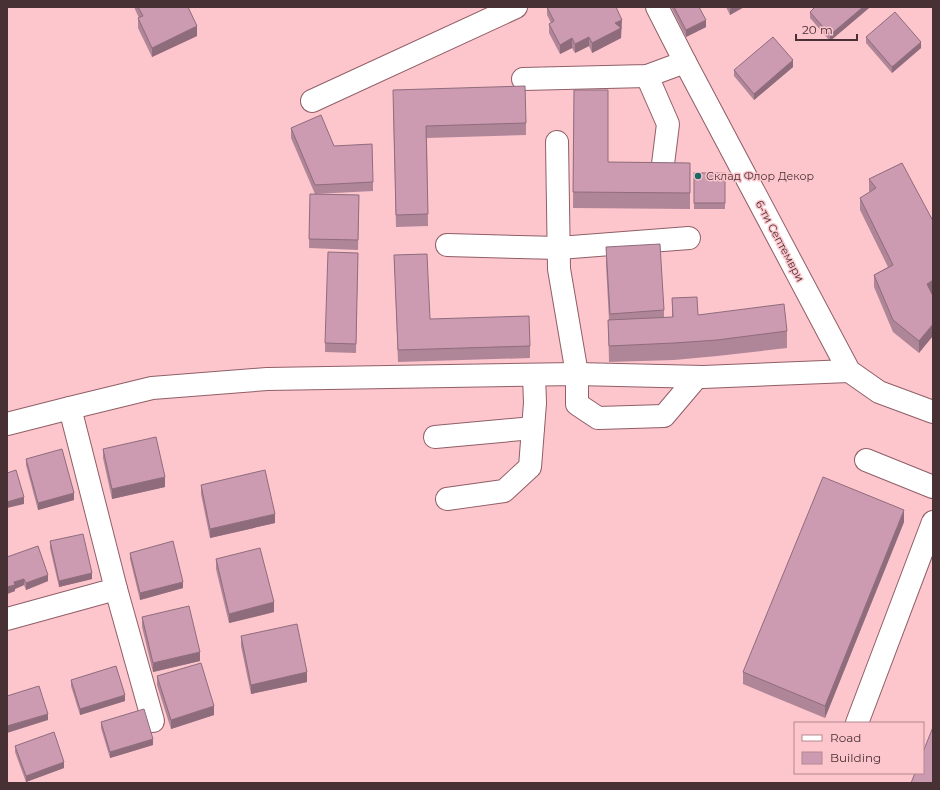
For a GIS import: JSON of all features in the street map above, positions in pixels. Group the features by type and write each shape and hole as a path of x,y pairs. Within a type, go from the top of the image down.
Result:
{"street":[{"path":"312,101 516,7"},
{"name":"6-ти Септември","path":"657,7 849,371 879,392 933,412"},
{"path":"523,79 647,76 685,62"},
{"path":"647,76 668,124 663,164"},
{"path":"557,142 559,269 578,374 577,404 598,418 664,416 697,377"},
{"path":"447,245 559,248 689,238"},
{"path":"7,424 152,388 267,379 578,374 697,377 849,371"},
{"path":"447,499 504,490 530,467 535,403 534,375"},
{"path":"70,408 116,589 153,721"},
{"path":"435,437 533,428"},
{"path":"866,460 933,487"},
{"path":"857,722 933,522"},
{"path":"7,619 116,589"}],"building":[{"path":"138,7 188,7 197,26 152,48 138,18 143,16"},
{"path":"547,7 616,7 622,20 615,23 621,28 592,43 589,37 575,44 572,38 560,45 549,24 554,21"},
{"path":"674,7 699,7 706,20 686,30"},
{"path":"815,7 863,7 830,35 810,12"},
{"path":"895,12 921,42 892,67 866,37"},
{"path":"773,37 793,60 754,94 734,70"},
{"path":"525,86 526,123 426,126 428,214 396,215 393,90"},
{"path":"574,90 608,90 608,162 690,163 690,193 573,192"},
{"path":"321,115 334,146 372,144 373,182 315,185 291,128"},
{"path":"902,163 933,221 933,280 927,284 933,296 933,324 919,341 893,320 874,275 893,265 860,198 876,188 869,179"},
{"path":"694,173 725,173 725,203 694,203"},
{"path":"310,194 359,195 358,240 309,239"},
{"path":"660,244 664,310 610,314 606,247"},
{"path":"328,252 358,253 356,344 325,343"},
{"path":"427,254 430,319 529,316 530,346 398,350 394,255"},
{"path":"697,297 698,315 784,304 787,331 717,340 609,346 608,320 673,317 672,298"},
{"path":"156,437 165,477 112,489 103,449"},
{"path":"62,449 74,493 38,503 26,459"},
{"path":"16,470 24,497 7,502 7,473"},
{"path":"265,470 275,514 210,529 201,485"},
{"path":"823,477 904,510 825,706 743,672"},
{"path":"83,534 92,573 59,581 50,541"},
{"path":"173,541 183,582 140,593 130,553"},
{"path":"38,546 48,575 26,583 24,579 14,582 15,585 7,587 7,557"},
{"path":"260,548 274,602 229,614 216,559"},
{"path":"189,606 200,652 153,663 142,617"},
{"path":"297,624 307,672 251,685 241,636"},
{"path":"201,663 214,706 171,720 157,676"},
{"path":"116,666 125,695 80,709 71,680"},
{"path":"39,686 48,714 7,726 7,696"},
{"path":"144,709 153,739 110,752 101,722"},
{"path":"933,727 933,783 911,783 915,774 924,774 924,750"},
{"path":"54,732 64,762 26,776 15,746"}],"place":[{"name":"Склад Флор Декор","path":"698,176"}]}
